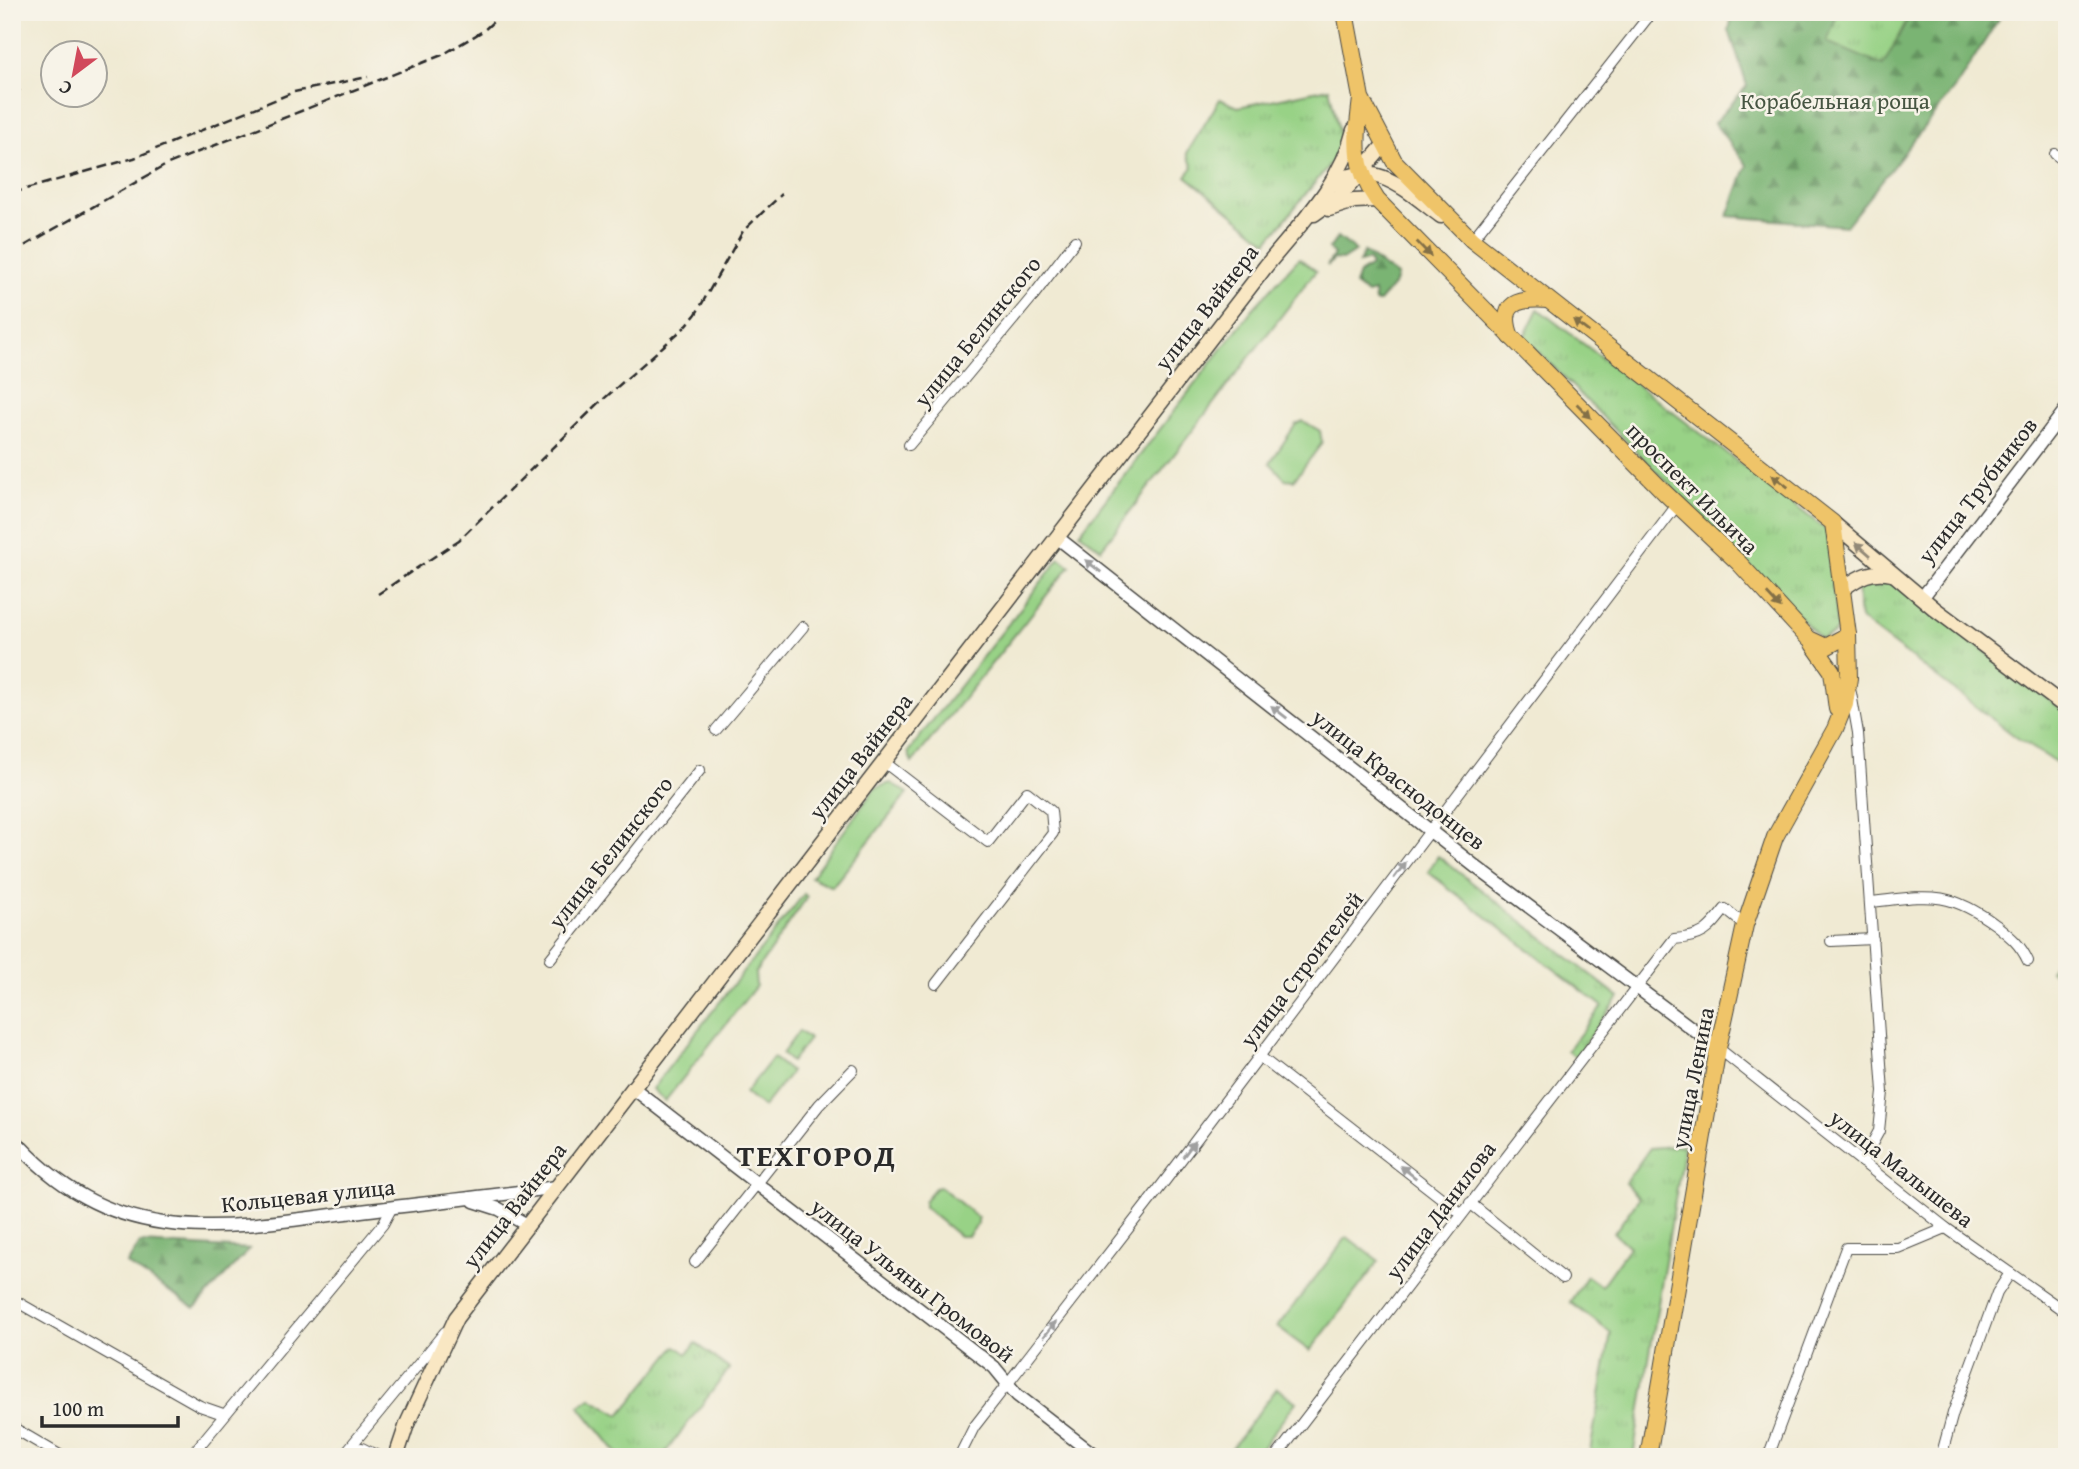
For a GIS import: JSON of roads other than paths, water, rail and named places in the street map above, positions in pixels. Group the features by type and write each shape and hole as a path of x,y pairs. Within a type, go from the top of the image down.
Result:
{"main road":[{"path":"1345,12 1362,98 1384,145 1394,161 1467,235"},
{"name":"проспект Ильича","path":"1362,98 1356,143 1361,172 1377,200 1677,505 1739,563 1809,639"},
{"name":"улица Вайнера","path":"396,1457 407,1423 456,1318 1330,187 1348,155 1362,98"},
{"name":"улица Вайнера","path":"1301,222 1342,194 1384,145"},
{"path":"1330,187 1344,177 1361,172 1386,177 1467,235 1833,523 1922,598 2067,708"},
{"path":"1314,214 1353,201 1377,200"},
{"path":"1512,338 1508,313 1513,303 1526,298 1548,300"},
{"name":"улица Ленина","path":"1648,1457 1718,1048 1745,925 1775,837 1837,725 1845,704 1849,678 1844,588 1833,523"},
{"path":"1844,588 1861,575 1879,572 1893,575"},
{"path":"1809,639 1826,647 1847,635"},
{"path":"1809,639 1832,671 1836,685 1837,725"}],"street":[{"path":"1467,235 1652,12"},
{"path":"2055,154 2067,163"},
{"name":"улица Белинского","path":"909,445 1033,296 1074,241"},
{"name":"улица Трубников","path":"1922,598 2067,408"},
{"name":"улица Строителей","path":"959,1457 974,1427 1677,505"},
{"name":"улица Краснодонцев","path":"1058,538 1429,830 1718,1048"},
{"path":"716,730 803,628"},
{"name":"улица Ленина","path":"1849,678 1858,733 1883,1093 1879,1131 1863,1162"},
{"path":"884,762 988,842 1027,792 1051,811 1053,833 936,984"},
{"name":"улица Белинского","path":"550,959 700,770"},
{"path":"1871,902 1945,897 1982,915 2019,943 2028,961"},
{"name":"улица Данилова","path":"1276,1457 1674,939 1696,938 1710,928 1726,909 1745,925"},
{"path":"1831,941 1873,939"},
{"name":"улица Малышева","path":"1718,1048 1946,1228 2067,1313"},
{"path":"1259,1056 1462,1214"},
{"path":"695,1262 819,1105 853,1070"},
{"name":"улица Ульяны Громовой","path":"633,1088 994,1367 1025,1401 1097,1457"},
{"name":"Кольцевая улица","path":"12,1137 41,1167 77,1194 117,1213 147,1222 244,1227 557,1187"},
{"name":"Кольцевая улица","path":"467,1199 499,1209 527,1225"},
{"path":"1469,1203 1563,1278"},
{"path":"190,1457 383,1224 391,1209"},
{"path":"1768,1457 1846,1248 1898,1248 1946,1228"},
{"path":"1941,1457 1953,1413 1997,1293 2010,1273"},
{"path":"12,1299 200,1406 223,1414"},
{"name":"улица Вайнера","path":"345,1453 456,1318"},
{"path":"12,1427 63,1457"},
{"path":"345,1453 362,1448 380,1457"}],"railway":[{"path":"12,253 168,164 442,55 483,31 504,12"},
{"path":"12,193 134,158 294,92 368,77"},
{"path":"12,78 20,91"},
{"path":"378,594 459,540 598,404 685,327 696,314 743,231 782,194"}],"district":[{"name":"ТЕХГОРОД","path":"817,1155"}],"park label":[{"name":"Корабельная роща","path":"1835,100"}]}
